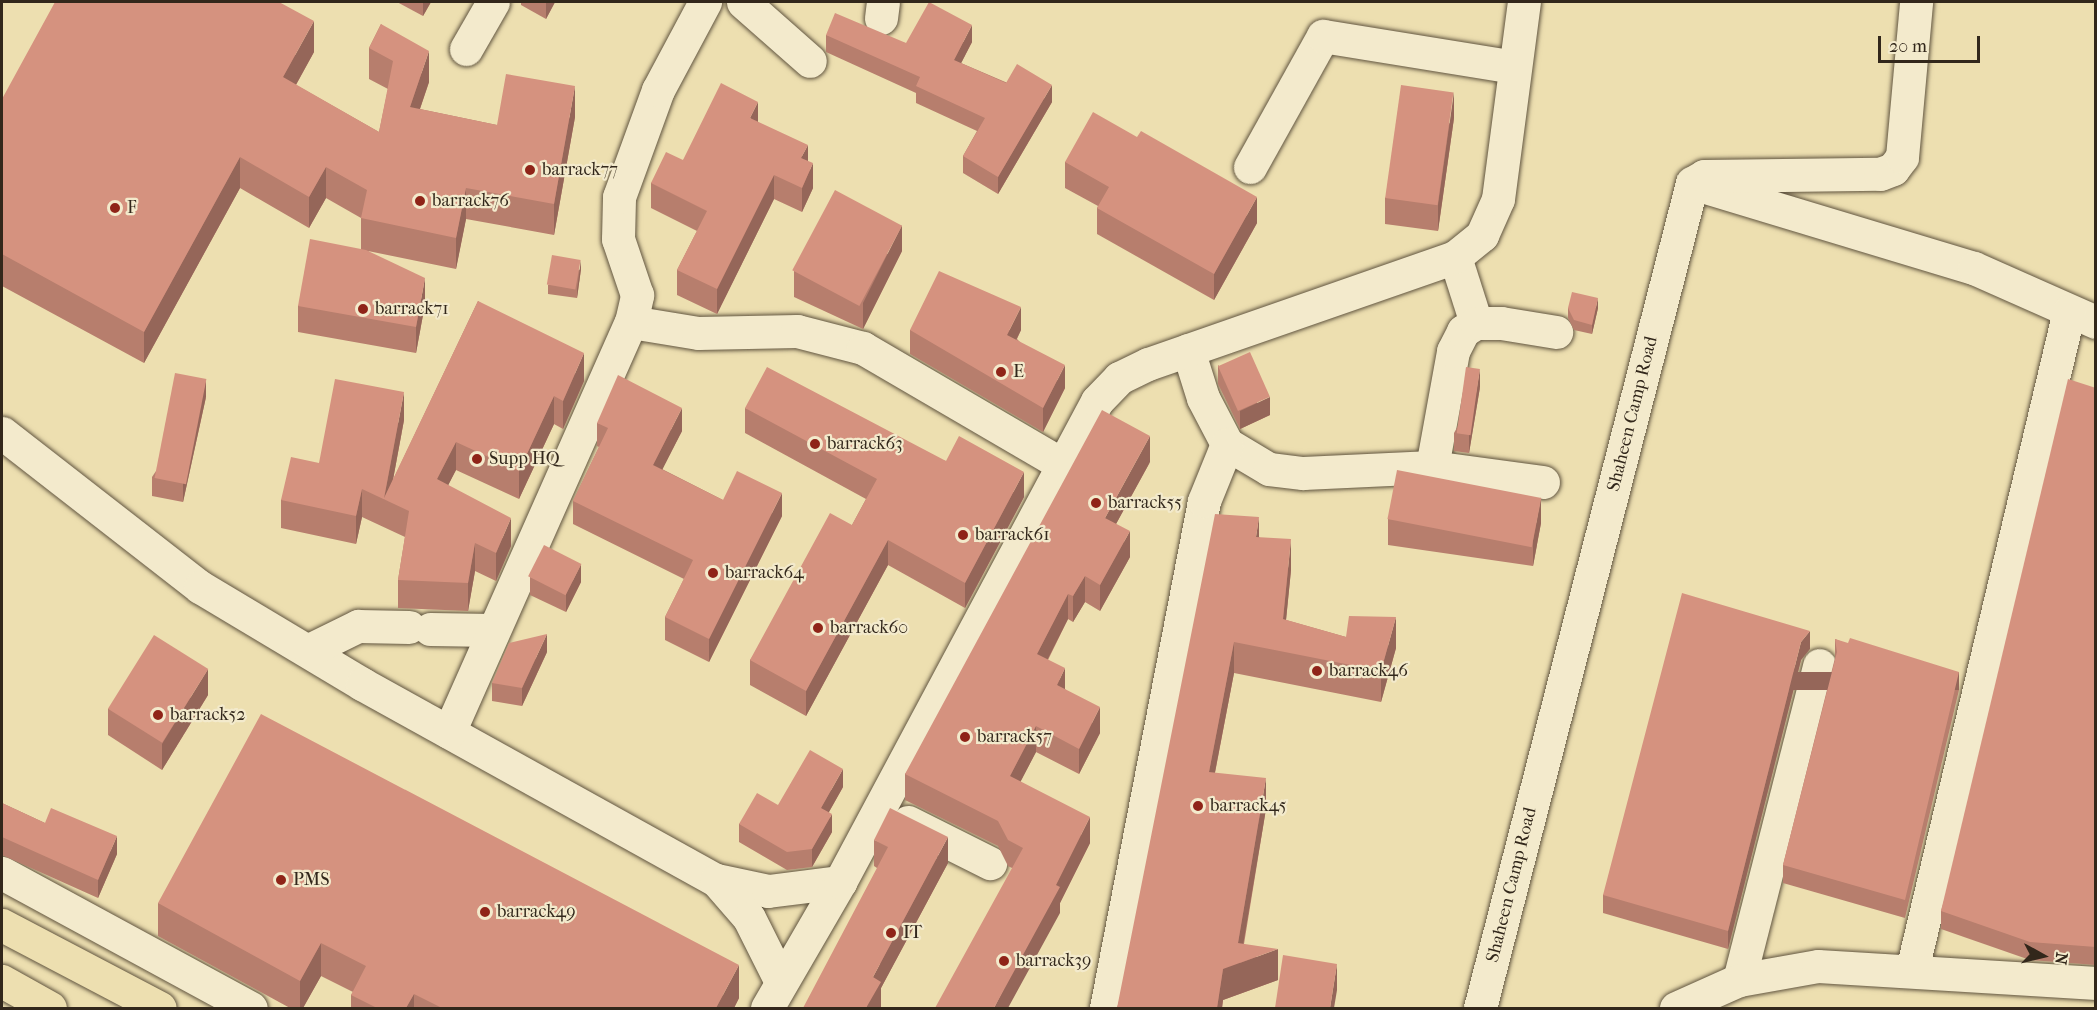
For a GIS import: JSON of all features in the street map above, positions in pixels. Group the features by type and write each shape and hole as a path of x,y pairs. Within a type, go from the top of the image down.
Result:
{"main road":[{"path":"2,925 160,1008"},
{"path":"2,981 50,1008"}],"street":[{"path":"466,49 493,2"},
{"path":"448,732 631,322 637,295 618,238 620,196 658,90 705,2"},
{"path":"743,2 810,61"},
{"path":"774,995 840,882 1097,401 1119,378 1188,350 1455,257 1482,235 1498,199 1524,2"},
{"path":"1692,183 1704,176 1880,174 1893,169 1902,157 1916,2"},
{"path":"1250,167 1323,36 1515,67"},
{"path":"1692,183 1974,268 2082,316 1912,970"},
{"name":"Shaheen Camp Road","path":"1480,1008 1692,183"},
{"path":"1455,257 1476,323"},
{"path":"631,322 698,333 797,331 863,348 1063,465"},
{"path":"1432,467 1453,351 1463,331 1476,323 1556,332"},
{"path":"1188,350 1203,398 1227,444 1269,468 1302,473 1432,467 1543,482"},
{"path":"2,433 200,587 448,732 716,880 768,891 840,882"},
{"path":"1106,1008 1204,501 1227,444"},
{"path":"309,650 357,626 493,630"},
{"path":"1738,980 1819,665"},
{"path":"880,808 990,863"},
{"path":"2,873 251,1008"},
{"path":"716,880 755,927 774,995"},
{"path":"1676,1008 1738,980 1818,966 2095,980"}],"building":[{"name":"F","path":"55,2 279,2 314,21 283,77 379,132 393,61 369,48 381,24 429,51 410,107 497,125 506,74 575,86 554,204 466,188 456,238 361,218 367,190 326,167 309,197 240,157 144,332 2,254 2,99"},
{"path":"929,2 972,25 954,60 1006,83 1017,64 1052,85 998,177 963,156 985,118 916,86 920,77 826,35 835,13 906,43"},
{"path":"721,83 758,102 750,118 808,145 801,158 813,163 802,188 774,175 717,289 677,270 707,211 651,183 666,152 683,160"},
{"path":"1401,85 1453,92 1438,205 1385,198"},
{"path":"1093,112 1137,137 1141,131 1257,197 1214,274 1097,208 1109,187 1065,162"},
{"path":"835,190 902,226 859,306 792,270"},
{"path":"310,239 366,250 425,278 416,327 298,306"},
{"path":"552,255 581,260 575,290 547,285"},
{"path":"939,271 1021,307 1007,335 1065,365 1043,408 910,330"},
{"path":"1572,292 1598,298 1592,325 1574,320 1568,308"},
{"path":"478,301 584,353 563,401 554,396 519,471 456,442 437,479 511,518 496,553 475,543 468,583 398,580 409,511 362,489 356,516 281,500 291,457 319,463 335,379 404,392 384,498"},
{"path":"1250,352 1270,397 1238,411 1218,366"},
{"path":"767,367 946,461 959,436 1024,472 965,583 888,540 806,691 750,660 830,513 852,525 877,479 745,408"},
{"path":"1466,367 1480,369 1471,435 1457,433"},
{"path":"175,373 206,379 186,484 155,478"},
{"path":"618,375 682,408 653,465 723,500 737,471 782,493 709,639 665,617 693,560 573,501 608,428 597,423"},
{"path":"2068,379 2096,388 2096,947 2030,942 1941,911"},
{"path":"1102,410 1150,436 1105,518 1130,531 1100,585 1085,576 1073,596 1068,594 1037,654 1065,668 1057,685 1100,707 1079,749 1036,726 1010,776 1090,817 1056,885 1060,887 994,1008 935,1008 1023,848 1008,840 998,821 905,774"},
{"path":"1397,470 1541,498 1532,547 1387,519"},
{"name":"barrack45","path":"1215,514 1259,517 1256,537 1291,539 1283,619 1346,637 1349,616 1396,617 1381,671 1234,642 1209,772 1266,778 1238,943 1278,949 1223,969 1217,1008 1117,1008"},
{"path":"544,545 581,564 566,595 528,576"},
{"path":"1682,593 1810,631 1801,642 1728,931 1603,895"},
{"path":"547,634 522,688 492,683 509,643"},
{"path":"154,635 208,669 162,743 108,709"},
{"path":"1850,638 1959,672 1905,900 1783,865 1837,652 1835,639 1848,643"},
{"path":"261,714 739,965 716,1008 442,1008 414,994 406,1008 377,1008 351,995 366,966 321,943 300,981 158,903"},
{"path":"810,750 843,769 821,808 832,814 812,849 787,852 739,824 757,793 778,805"},
{"path":"2,803 45,823 51,808 117,836 98,880 2,837"},
{"name":"IT","path":"890,808 948,837 873,977 881,982 866,1008 803,1008 888,847 874,840"},
{"path":"1283,955 1337,964 1330,1008 1275,1008"}],"place":[{"name":"barrack77","path":"530,170"},
{"name":"barrack76","path":"420,201"},
{"name":"F","path":"115,208"},
{"name":"barrack71","path":"363,309"},
{"name":"E","path":"1001,372"},
{"name":"barrack63","path":"815,444"},
{"name":"Supp HQ","path":"477,459"},
{"name":"barrack55","path":"1096,503"},
{"name":"barrack61","path":"963,535"},
{"name":"barrack64","path":"713,573"},
{"name":"barrack60","path":"818,628"},
{"name":"barrack46","path":"1317,671"},
{"name":"barrack52","path":"158,715"},
{"name":"barrack57","path":"965,737"},
{"name":"barrack45","path":"1198,806"},
{"name":"PMS","path":"281,880"},
{"name":"barrack49","path":"485,912"},
{"name":"IT","path":"891,933"},
{"name":"barrack39","path":"1004,961"}]}
